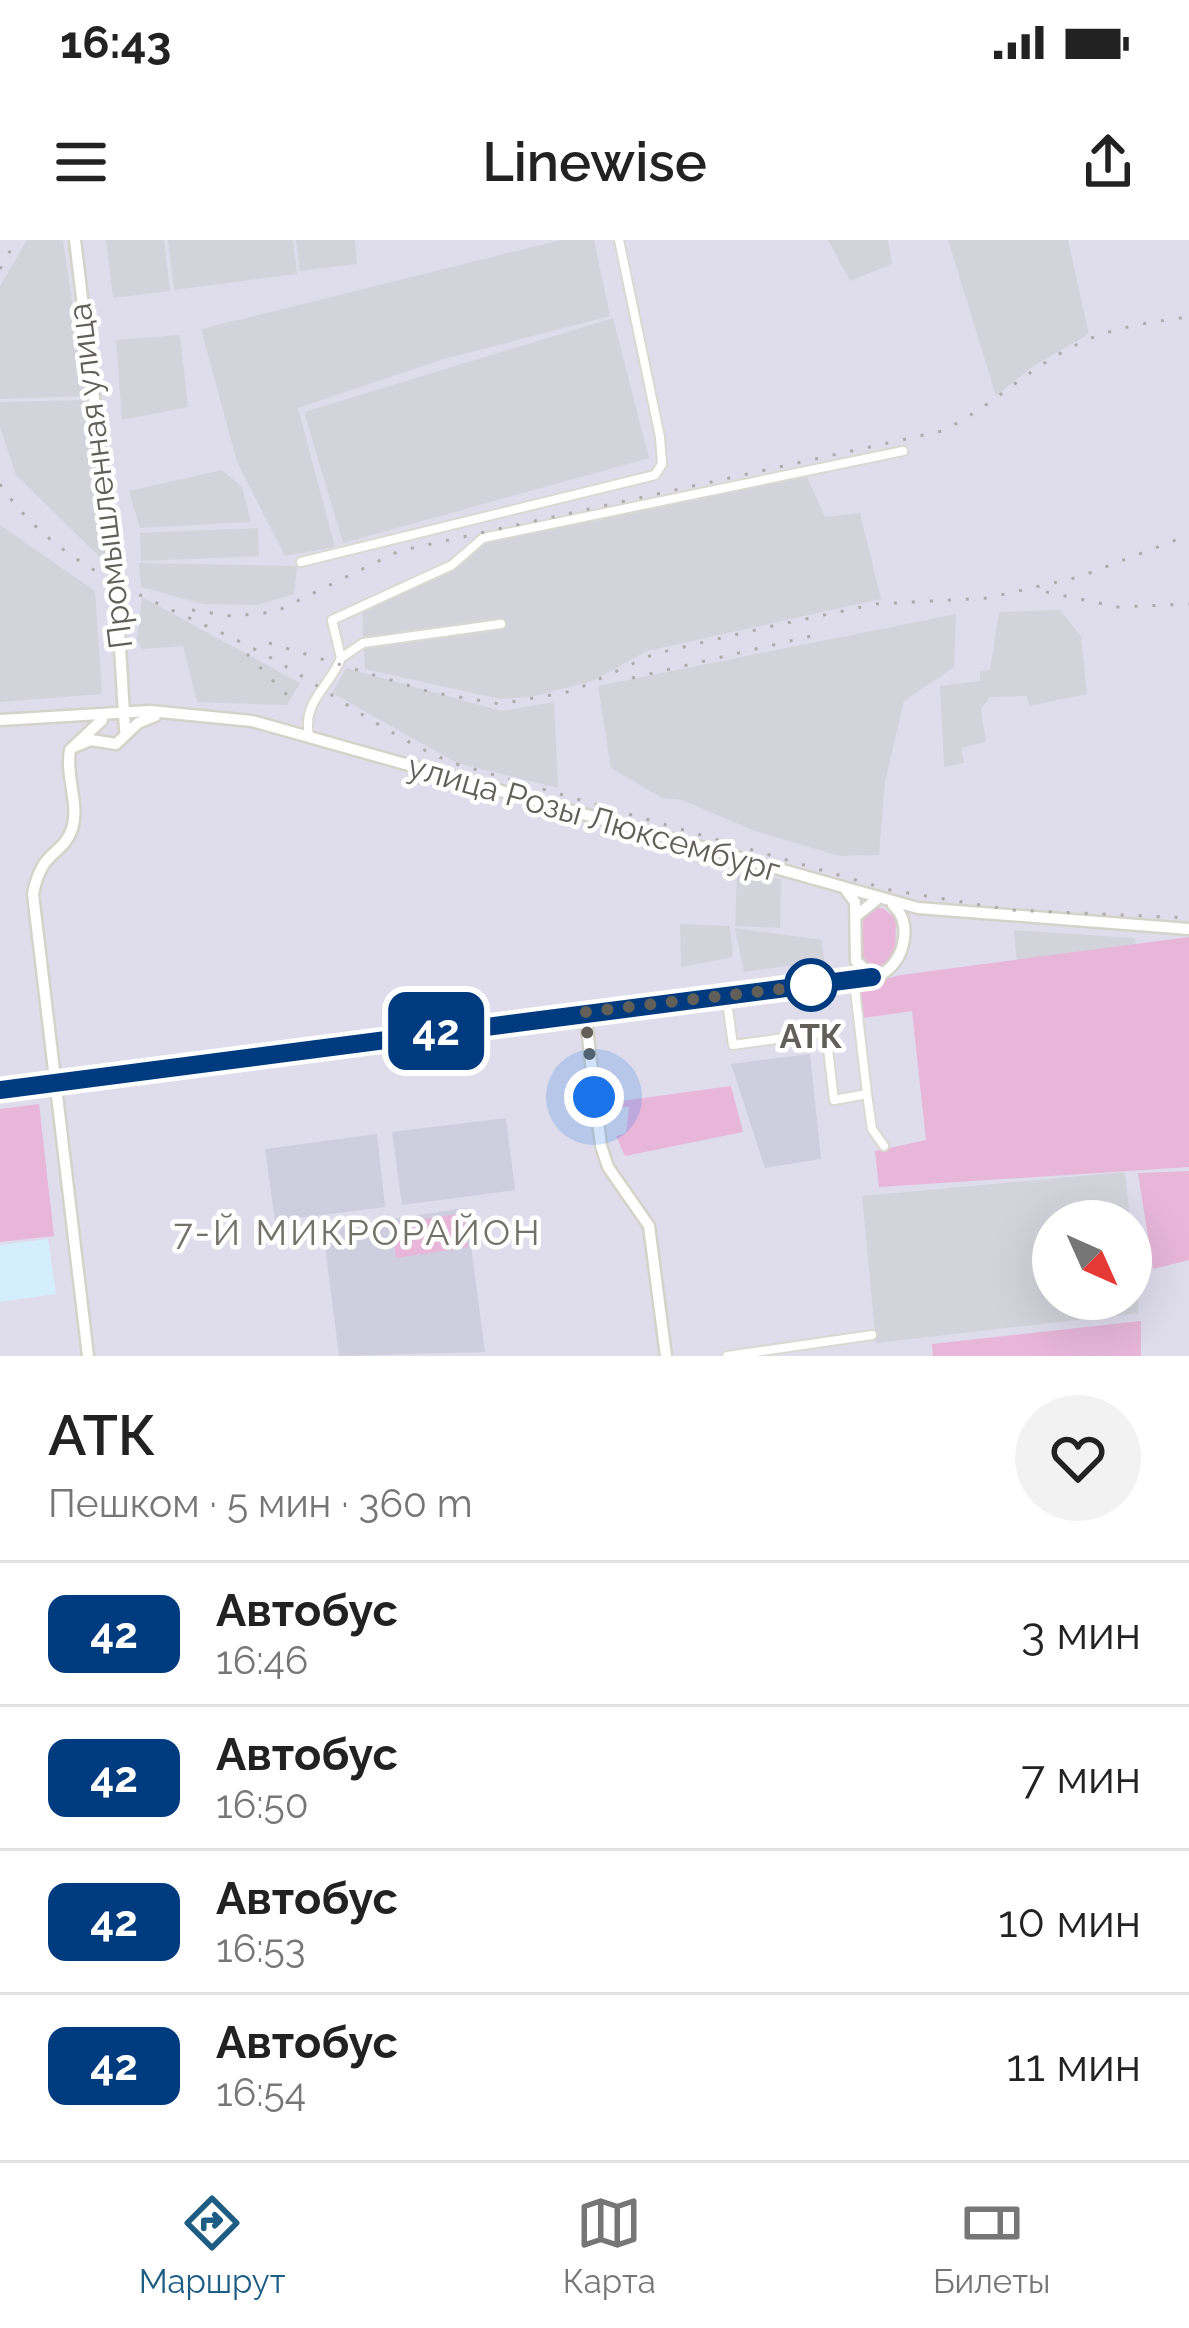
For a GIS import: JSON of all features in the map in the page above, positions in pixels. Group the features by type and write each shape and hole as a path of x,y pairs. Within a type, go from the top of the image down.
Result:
{"main road":[{"name":"Промышленная улица","path":"75,240 123,686 112,716"},
{"path":"123,686 137,706 150,711"},
{"path":"88,1356 32,894 38,866 64,842 73,824 70,750 96,735 112,716 123,686"},
{"name":"улица Розы Люксембург","path":"0,721 150,711 225,716 309,735 919,908 1123,928 1189,929"},
{"path":"62,717 112,745 141,721 164,713"},
{"path":"112,716 124,734"},
{"path":"838,982 856,961 856,902 846,890"},
{"path":"0,1090 854,981 897,964 904,922 900,911 884,899 867,902 856,916"},
{"path":"904,922 919,908"},
{"path":"856,961 872,977"},
{"path":"585,1012 601,1146 612,1175 649,1224 666,1356"}],"street":[{"path":"301,562 655,475 662,464 660,437 619,240"},
{"path":"341,658 332,620 452,565 483,538 903,451"},
{"path":"309,735 305,718 312,700 341,658 363,643 501,624"},
{"path":"854,981 872,1129 884,1146"},
{"path":"726,995 733,1045 826,1032 834,1100 867,1094"},
{"path":"728,1356 872,1336"}],"shaded area":[{"path":"27,240 63,240 86,396 0,399 0,286"},
{"path":"106,240 164,240 170,291 113,298"},
{"path":"168,240 293,240 297,274 174,290"},
{"path":"296,240 355,240 357,264 300,271"},
{"path":"561,240 594,240 610,316 444,359 298,408 335,547 285,556 237,462 201,329"},
{"path":"828,240 888,240 892,264 850,281"},
{"path":"948,240 1068,240 1089,334 1032,367 996,396"},
{"path":"613,318 649,458 343,543 304,412"},
{"path":"180,335 188,407 122,420 116,340"},
{"path":"86,400 109,566 16,475 0,427 0,402"},
{"path":"222,470 242,487 251,522 140,528 129,491"},
{"path":"807,477 825,517 860,513 881,599 647,651 593,681 530,697 500,699 365,669 362,609 455,569 490,540"},
{"path":"0,525 95,591 102,694 0,702"},
{"path":"258,528 259,556 141,561 140,533"},
{"path":"139,563 297,566 294,594 258,605 203,604 141,587"},
{"path":"142,597 300,683 287,705 197,702 183,646 142,649 137,640"},
{"path":"1060,610 1081,636 1087,694 1029,706 1027,696 990,697 981,709 986,742 961,748 964,763 944,767 940,686 980,681 980,671 990,670 999,612"},
{"path":"956,614 954,667 904,701 885,782 879,855 839,856 755,831 682,800 662,798 611,768 598,686"},
{"path":"346,668 502,711 554,702 558,788 457,763 332,693"},
{"path":"737,875 781,879 780,928 735,926"},
{"path":"874,908 883,908 896,919 895,956 883,969 873,969 861,955 863,920"},
{"path":"680,924 730,926 733,957 681,967"},
{"path":"735,928 822,940 824,961 744,972"},
{"path":"1014,930 1134,938 1137,947 1017,964"},
{"path":"1189,937 1189,1167 879,1187 875,1151 926,1140 912,1011 863,1018 857,987 901,975"},
{"path":"810,1054 821,1159 765,1168 731,1064"},
{"path":"731,1086 743,1132 625,1156 616,1136 626,1133 629,1107 614,1108 614,1102"},
{"path":"39,1104 54,1236 0,1242 0,1109"},
{"path":"506,1118 515,1190 402,1205 392,1132"},
{"path":"377,1134 385,1207 275,1221 265,1149"},
{"path":"1189,1171 1189,1260 1153,1269 1152,1200 1142,1200 1138,1173"},
{"path":"1125,1172 1128,1200 1032,1200 1032,1320 1078,1320 876,1343 862,1196"},
{"path":"466,1208 485,1352 339,1356 323,1229"},
{"path":"464,1213 468,1247 396,1258 391,1224"},
{"path":"48,1239 56,1294 0,1302 0,1245"},
{"path":"1141,1321 1141,1356 933,1356 932,1344"}],"railway":[{"path":"0,269 16,240"},
{"path":"192,610 231,616 275,612 399,551 942,431 1078,344 1118,329 1189,317"},
{"path":"0,484 27,518 94,570 248,646 453,763 890,890 1011,910 1189,918"},
{"path":"269,643 430,692 500,704 573,691 654,654 768,627 876,604 988,598 1079,577 1189,535"},
{"path":"1046,592 1118,607 1189,604"},
{"path":"632,678 824,633"},
{"path":"247,654 289,697"}],"bus line":[{"name":"42","path":"0,1090 872,977"}],"place":[{"name":"АТК","path":"811,985"}],"district":[{"name":"7-Й МИКРОРАЙОН","path":"358,1232"}],"route":[{"path":"594,1097 585,1012 816,985 811,985"}]}
